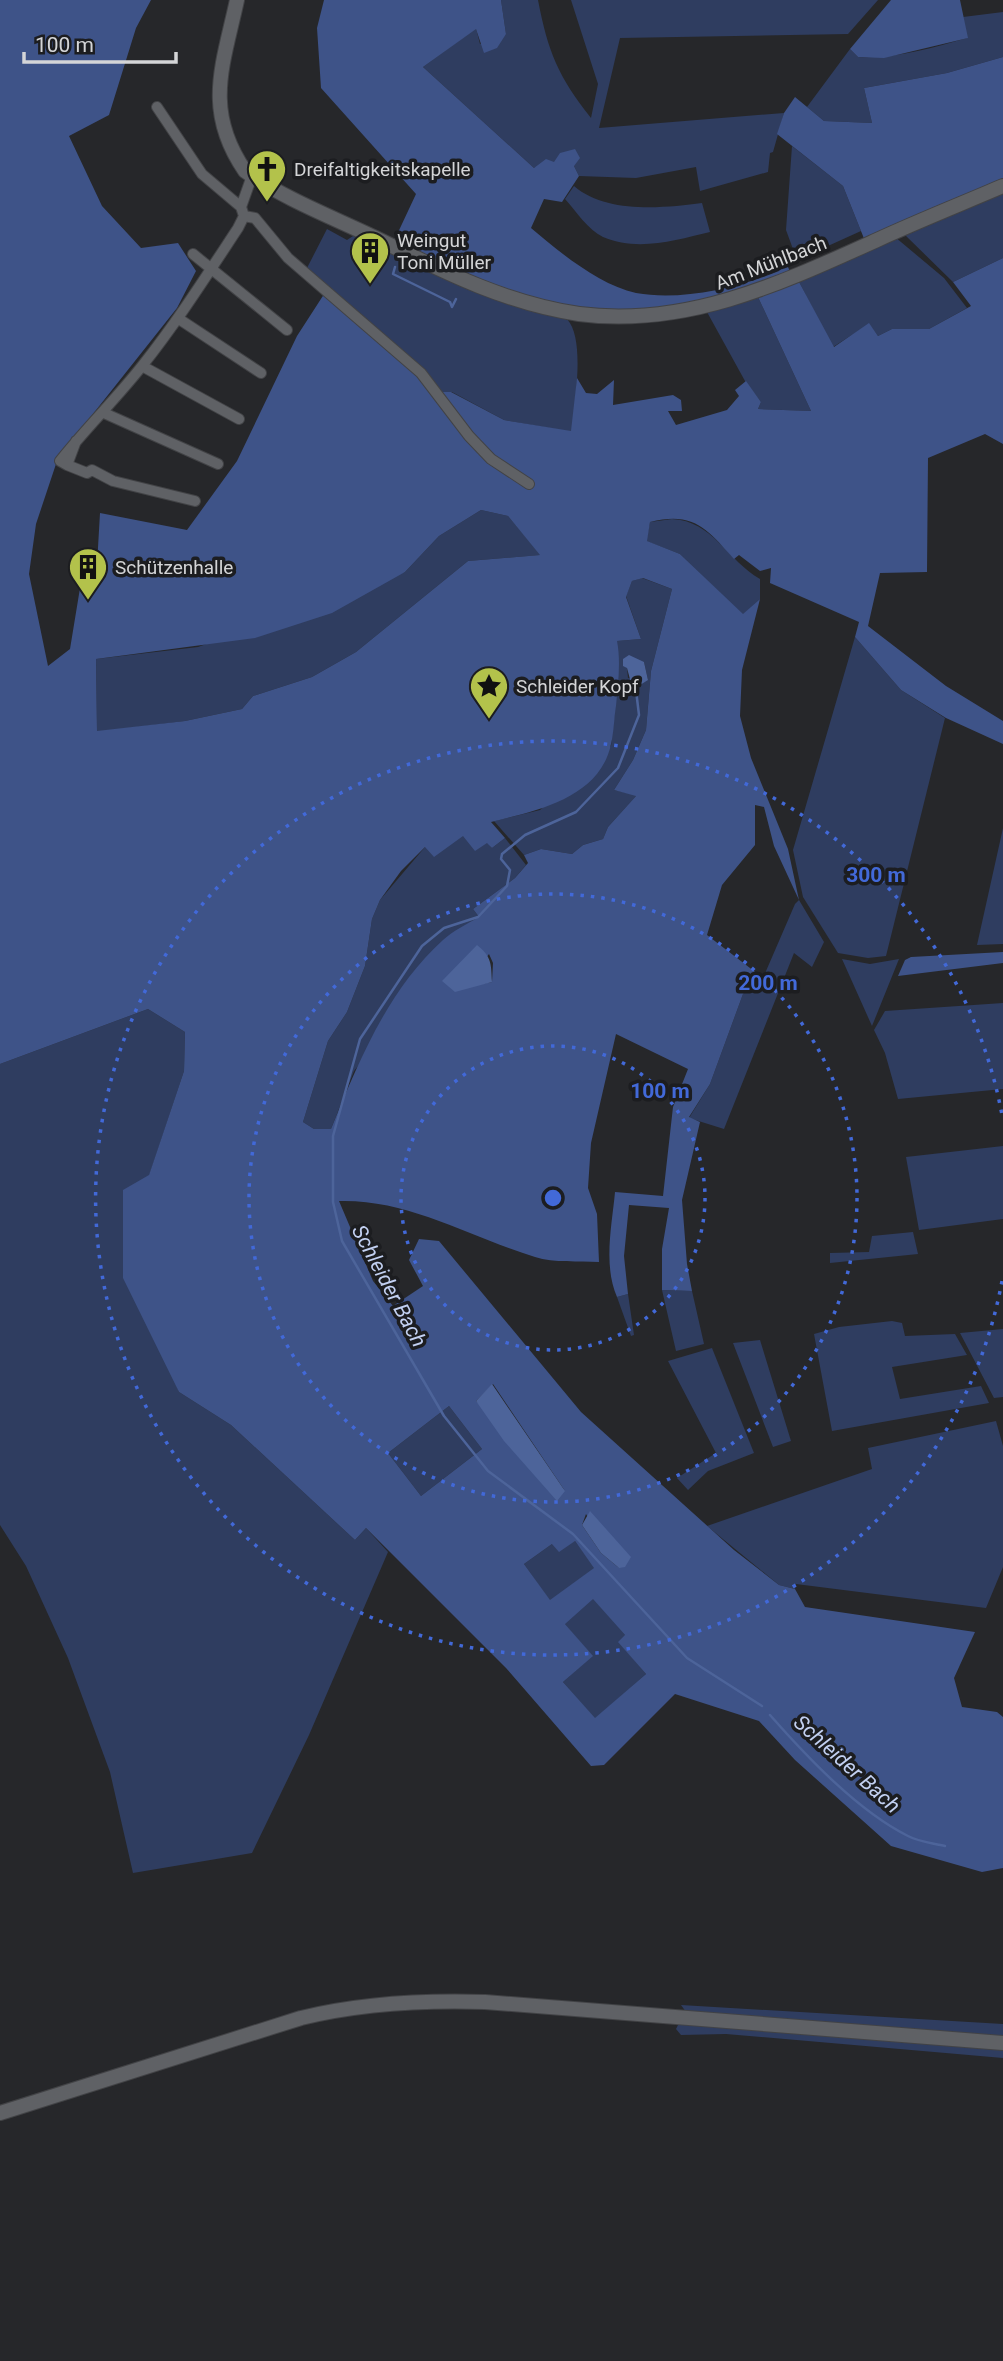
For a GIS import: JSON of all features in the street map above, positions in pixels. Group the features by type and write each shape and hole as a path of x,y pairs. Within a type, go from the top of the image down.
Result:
{"main road":[{"path":"237,0 221,72 218,108 240,163 252,176"},
{"name":"Am Mühlbach","path":"252,176 434,267 494,293 578,314 622,317 664,315 732,301 795,277 1003,186"},
{"path":"0,2113 301,2018 337,2009 424,2000 485,2002 1003,2043"}],"street":[{"path":"158,107 202,174 242,212 255,218 288,258 421,373 469,436 491,459 528,484"},
{"path":"195,501 113,481 92,470 87,473 60,461 104,413 178,319 211,270 242,212 252,176"},
{"path":"193,254 287,330"},
{"path":"178,319 261,373"},
{"path":"142,366 239,419"},
{"path":"104,413 218,464"}],"shaded area":[{"path":"0,0 151,0 136,28 109,115 69,136 102,206 141,248 178,243 196,271 177,308 58,458 36,524 29,574 48,666 70,649 81,582 96,582 100,513 187,530 237,461 297,336 328,288 421,369 442,392 451,392 504,420 571,431 577,378 586,393 597,394 614,380 613,405 673,395 681,400 682,411 668,411 676,425 727,410 739,396 735,390 746,381 761,402 758,409 811,411 758,297 798,280 834,347 869,323 878,336 892,329 929,329 971,306 953,282 1003,258 1003,444 985,434 928,458 927,572 880,573 868,626 946,686 1003,721 1003,744 946,718 901,690 855,637 859,622 770,583 771,568 760,571 739,555 734,559 716,539 698,525 678,519 650,522 647,541 680,554 743,614 760,599 742,670 740,716 751,758 788,849 799,900 774,846 764,807 755,805 755,845 722,885 707,935 763,978 743,994 710,1084 689,1117 700,1122 682,1200 692,1291 662,1290 662,1249 669,1208 629,1205 624,1256 628,1294 617,1297 613,1285 609,1258 615,1192 663,1196 673,1107 688,1069 616,1034 591,1143 588,1188 597,1214 599,1262 542,1259 415,1213 365,1202 339,1201 373,1281 393,1306 423,1286 409,1260 419,1239 439,1241 581,1412 734,1550 779,1585 795,1589 805,1607 975,1632 954,1678 962,1707 997,1712 1003,1717 1003,1868 982,1872 891,1846 795,1760 759,1721 675,1694 604,1765 591,1766 506,1668 366,1528 355,1540 231,1425 179,1392 123,1278 123,1190 149,1175 184,1071 185,1032 148,1009 0,1064","holes":["481,510 508,516 540,555 468,561 356,652 312,677 253,696 242,709 185,721 97,731 96,659 255,638 332,613 405,572 439,536","643,578 672,589 651,671 646,730 633,760 614,790 636,796 608,827 603,839 583,845 572,854 541,849 524,855 528,863 515,878 473,909 479,917 443,940 406,981 376,1028 331,1129 314,1129 303,1122 328,1041 347,1012 365,966 372,919 380,900 401,871 425,847 434,857 463,836 475,851 487,843 492,848 505,838 491,822 527,813 564,799 580,790 605,762 612,739 616,706 619,665 617,641 641,639 626,597 632,581","489,954 493,963 492,982 466,987","493,1384 565,1491 476,1401","449,1406 482,1449 421,1496 388,1453","586,1514 619,1568 601,1553 582,1525","575,1541 594,1568 550,1600 524,1564 552,1544 559,1552","593,1599 625,1635 618,1642 646,1674 595,1718 563,1682 593,1656 565,1624"]},
{"path":"324,0 501,0 506,34 497,48 484,53 476,29 423,67 534,168 546,159 554,162 560,153 575,149 580,158 574,166 579,176 562,202 544,199 531,228 566,257 594,275 636,293 690,294 727,288 779,271 782,253 791,274 662,312 582,310 507,293 394,241 416,194 321,88 317,28"},
{"path":"501,0 538,0 556,63 570,89 591,118 598,84 571,0 878,0 848,34 620,38 599,128 784,113 773,152 770,153 768,172 700,191 696,167 636,178 579,176 574,166 554,162 534,168 423,67 476,28 480,44 506,34"},
{"path":"891,0 960,0 968,38 884,58 858,57 850,49"},
{"path":"1003,12 1003,57 947,73 864,88 872,123 824,121 807,107 850,49 858,57 872,57 927,49 967,38 963,17"},
{"path":"1003,57 1003,178 865,241 843,186 777,134 784,113 795,97 824,121 872,123 864,88 947,73"},
{"path":"792,146 843,186 861,231 797,260 786,230"},
{"path":"574,186 587,195 619,205 653,207 702,203 710,232 643,244 630,244 603,237 587,225 565,199"},
{"path":"1003,193 1003,258 953,282 904,234"},
{"path":"327,229 347,240 356,234 494,299 567,319 573,329 577,357 572,432 504,420 452,392 442,392 421,369 307,268"},
{"path":"895,237 944,278 967,308 929,329 892,329 878,336 869,324 833,347 798,280"},
{"path":"758,297 811,411 758,409 761,402 745,381 707,312"},
{"path":"481,510 508,516 541,555 468,561 356,652 312,677 253,696 242,709 185,721 97,732 96,659 198,647 405,572 439,536"},
{"path":"672,519 686,521 709,534 760,579 760,599 743,615 680,554 646,541 650,522"},
{"path":"642,578 672,589 651,671 646,730 633,760 614,790 637,795 608,827 603,839 583,845 572,854 541,849 524,855 494,821 540,810 611,746 616,700 617,641 641,639 626,596 632,581","holes":["644,662 648,680 628,678 627,668"]},
{"path":"855,637 901,690 945,718 886,956 868,958 838,953 803,897 793,850"},
{"path":"629,655 644,662 648,680 640,685 631,683 627,668 623,666 623,659"},
{"path":"1003,828 1003,944 977,945"},
{"path":"464,835 488,843 492,848 505,838 526,865 515,878 473,909 479,917 354,1071 331,1129 314,1129 303,1122 328,1041 347,1012 365,966 372,919 380,900 425,847"},
{"path":"799,900 824,942 812,967 794,953 724,1129 689,1118 710,1084 743,994 763,978"},
{"path":"477,945 490,961 492,982 455,992 442,981"},
{"path":"1003,952 1003,963 898,976 905,960 911,957"},
{"path":"842,959 870,964 899,959 872,1026"},
{"path":"1003,1003 1003,1089 898,1099 885,1053 874,1030 885,1011"},
{"path":"148,1009 185,1032 184,1071 149,1176 123,1191 125,1234 179,1392 231,1425 355,1540 366,1528 388,1552 309,1735 252,1853 133,1873 110,1772 68,1658 26,1566 0,1525 0,1064"},
{"path":"1003,1146 1003,1219 919,1230 906,1157"},
{"path":"913,1232 918,1254 830,1263 830,1253 869,1252 872,1236"},
{"path":"662,1290 692,1291 704,1344 676,1351"},
{"path":"628,1294 634,1335 631,1336 617,1297"},
{"path":"892,1321 902,1323 905,1336 955,1334 967,1355 892,1367 900,1399 981,1386 989,1403 832,1431 814,1334 839,1327"},
{"path":"1003,1329 1003,1397 994,1398 960,1333"},
{"path":"760,1340 791,1441 773,1447 733,1343"},
{"path":"712,1348 754,1453 708,1471 688,1490 677,1478 716,1453 668,1361"},
{"path":"492,1384 565,1491 557,1501 504,1441 476,1401"},
{"path":"449,1406 482,1449 421,1496 388,1453"},
{"path":"996,1421 1003,1446 1003,1567 986,1608 796,1584 795,1589 779,1585 707,1526 872,1469 868,1448"},
{"path":"590,1511 631,1557 625,1567 619,1568 601,1553 582,1525"},
{"path":"575,1541 595,1568 550,1601 524,1564 552,1544"},
{"path":"593,1598 626,1636 619,1642 646,1674 595,1719 563,1682 592,1656 564,1623"},
{"path":"681,2005 1003,2024 1003,2037 686,2012"},
{"path":"679,2023 1003,2048 1003,2058 726,2034 681,2035 676,2029"}],"waterway":[{"name":"Schleider Bach","path":"395,267 393,274 450,302 452,307 456,299"},
{"name":"Schleider Bach","path":"635,682 639,715 618,768 576,812 525,835 502,854 501,859 510,870 507,886 478,917 444,928 422,946 360,1039 333,1136 333,1202 342,1241 444,1416 488,1471 573,1534 687,1658 762,1706"},
{"name":"Schleider Bach","path":"770,1715 852,1798 912,1838 945,1846"}],"place":[{"name":"Dreifaltigkeitskapelle","path":"267,203"},
{"name":"Weingut Toni Müller","path":"370,285"},
{"name":"Schützenhalle","path":"88,601"},
{"name":"Schleider Kopf","path":"489,720"}]}
